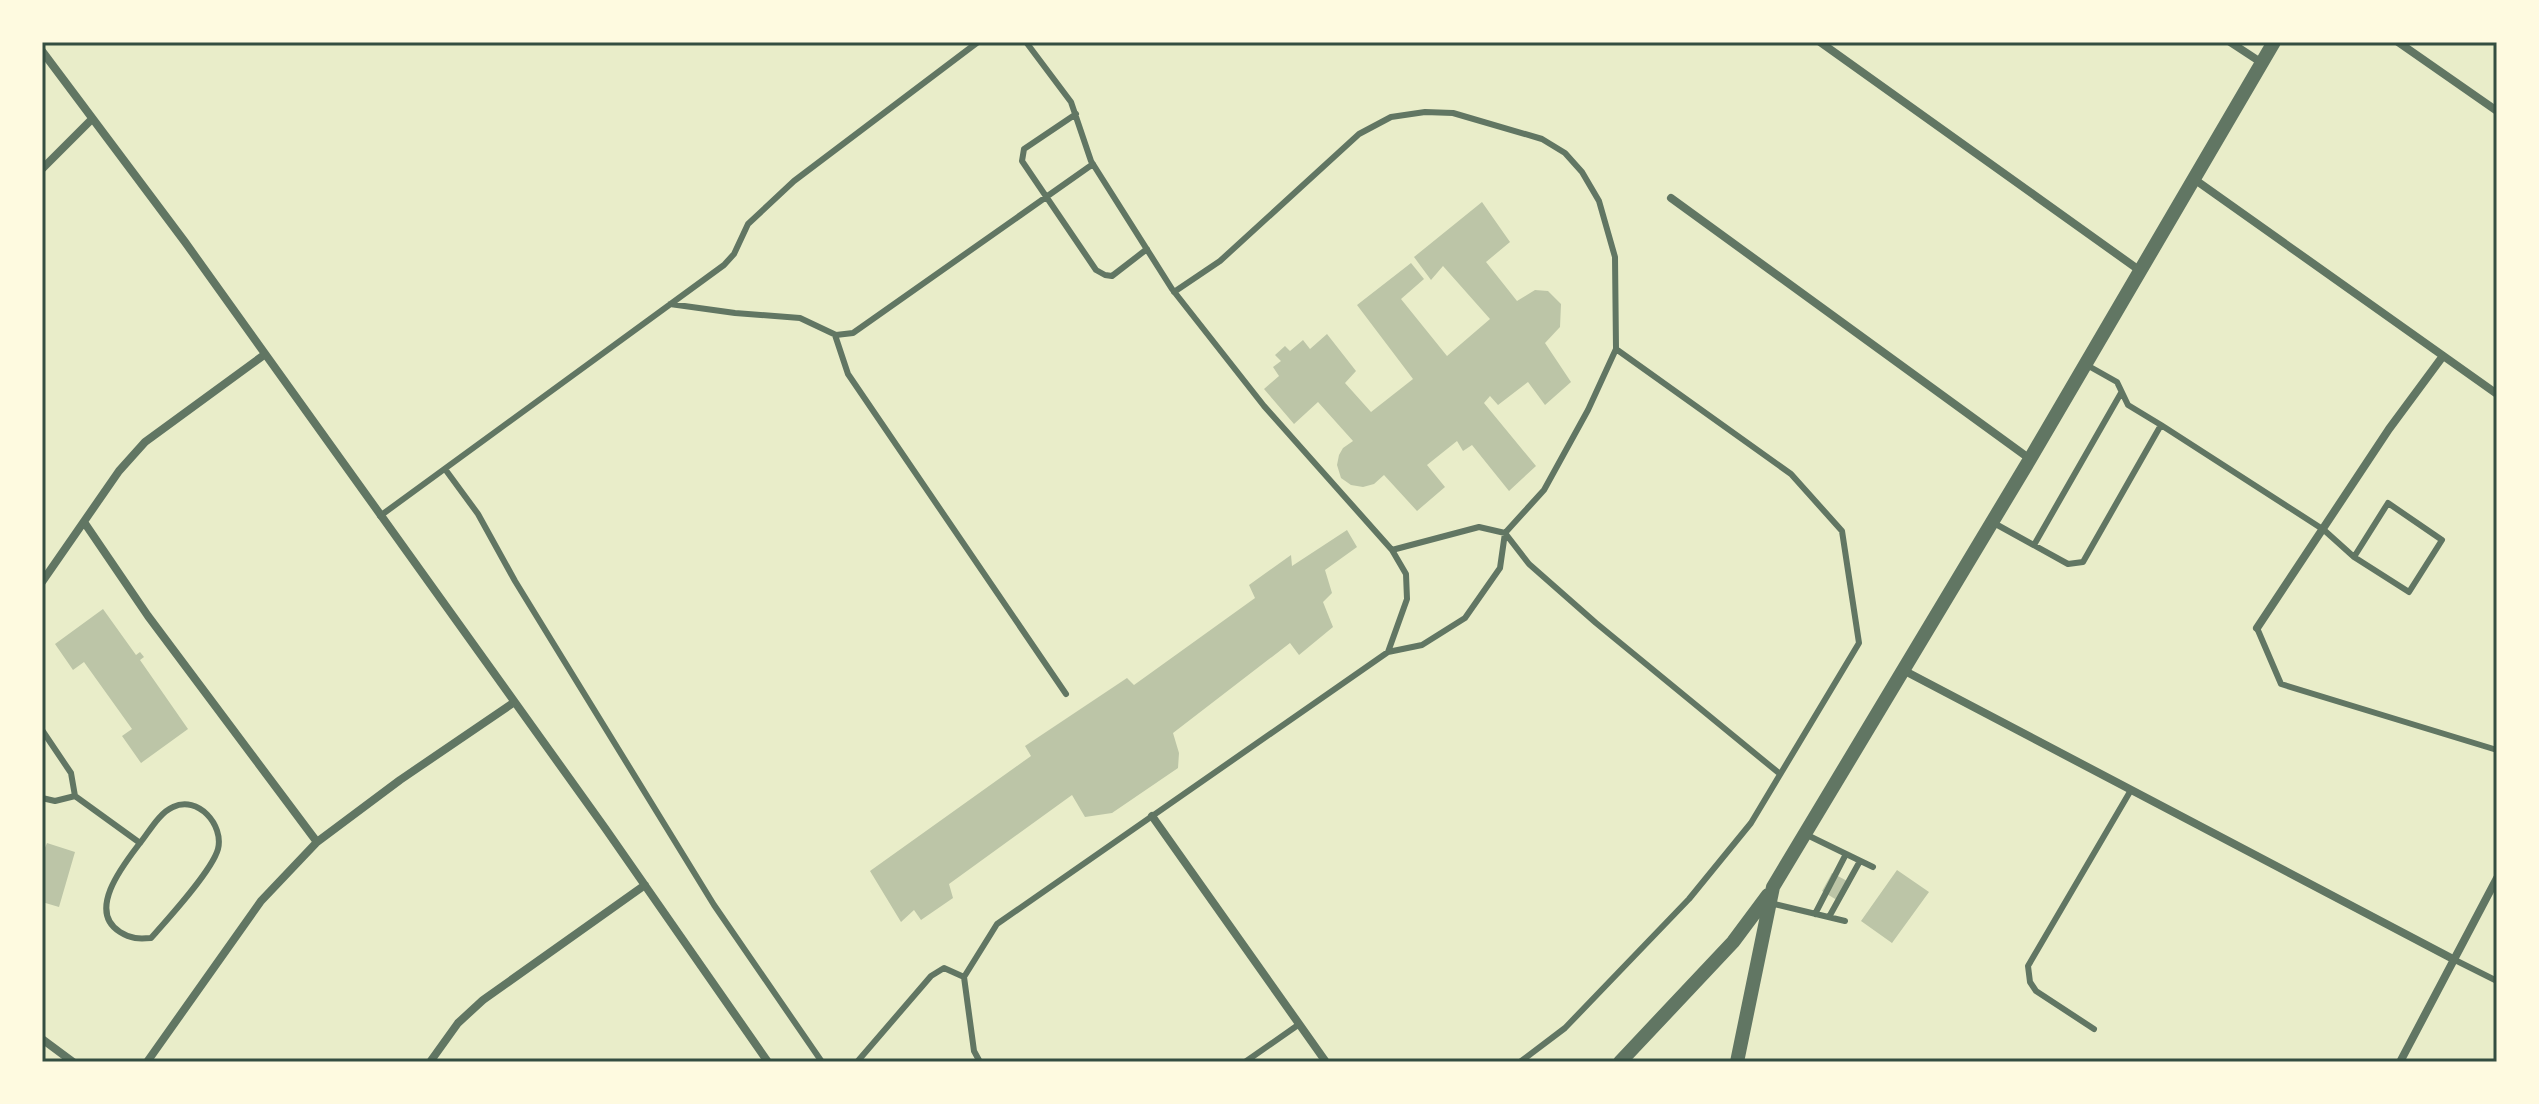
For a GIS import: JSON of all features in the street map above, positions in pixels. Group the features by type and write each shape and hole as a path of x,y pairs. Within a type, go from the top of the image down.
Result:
{"street":[{"path":"1820,42 2139,270"},
{"path":"2230,42 2262,63"},
{"path":"1620,1062 1733,942 1759,909 2030,459 2274,42"},
{"path":"2398,42 2497,111"},
{"path":"42,51 185,242 768,1062"},
{"path":"42,169 92,119"},
{"path":"2194,179 2497,394"},
{"path":"1671,198 2030,459"},
{"path":"42,582 119,471 145,442 264,355"},
{"path":"2257,628 2389,429 2443,356"},
{"path":"84,522 148,616 317,842"},
{"path":"1903,670 2453,959"},
{"path":"147,1062 261,901 317,842 400,780 513,703"},
{"path":"1152,816 1326,1062"},
{"path":"2400,1062 2497,878"},
{"path":"430,1062 458,1023 483,1000 645,885"},
{"path":"1737,1062 1773,887"},
{"path":"42,1039 73,1062"}],"lane":[{"path":"380,516 724,265 734,254 748,224 794,181 978,42"},
{"path":"1026,42 1071,102 1093,164 1174,292 1264,406 1392,550 1406,574 1407,599 1388,652"},
{"path":"980,1062 974,1051 964,977 997,924 1388,652 1422,645 1465,618 1500,568 1505,533 1544,490 1588,410 1616,349 1615,257 1599,201 1582,172 1565,153 1542,139 1453,113 1425,112 1391,117 1359,134 1220,261 1174,292"},
{"path":"1076,114 1022,153 1022,161 1096,270 1112,276 1147,249"},
{"path":"670,304 800,318 834,334 853,333 1093,164"},
{"path":"834,334 848,374 1066,694"},
{"path":"1520,1062 1565,1028 1689,899 1751,823 1859,643 1842,531 1791,474 1616,349"},
{"path":"2085,364 2117,382 2128,405 2324,530 2354,557 2409,592 2442,540 2388,503 2354,557"},
{"path":"2034,545 2121,393"},
{"path":"1992,522 2068,564 2083,562 2161,425"},
{"path":"445,469 478,514 515,581 714,905 822,1062"},
{"path":"1392,550 1479,527 1505,533 1529,564 1551,584 1780,774"},
{"path":"2257,628 2281,684 2497,750"},
{"path":"42,730 71,773 75,796 140,843"},
{"path":"2094,1029 2036,991 2030,982 2028,966 2131,790"},
{"path":"42,798 55,801 75,796"},
{"path":"173,806 199,808 213,819 218,835 218,850 187,897 151,938 137,939 115,929 108,918 106,903 119,871 140,843 173,806"},
{"path":"1805,834 1873,867"},
{"path":"1815,914 1846,854"},
{"path":"1829,917 1860,861"},
{"path":"1770,903 1845,921"},
{"path":"2453,959 2497,981"},
{"path":"857,1062 931,976 944,968 964,977"},
{"path":"1245,1062 1298,1025"}],"building":[{"path":"1482,202 1510,242 1486,262 1517,301 1535,290 1548,291 1561,304 1560,327 1545,343 1571,382 1545,405 1528,382 1498,405 1490,396 1484,403 1536,466 1509,491 1472,445 1463,451 1457,441 1427,465 1445,487 1417,511 1384,475 1374,484 1363,487 1351,485 1341,478 1337,465 1339,455 1353,441 1318,402 1294,424 1264,389 1279,376 1273,367 1281,361 1275,355 1285,346 1290,351 1303,340 1310,349 1327,334 1356,371 1345,383 1371,412 1413,379 1357,305 1411,263 1424,279 1401,299 1447,356 1490,319 1443,266 1431,280 1414,257"},
{"path":"1347,530 1357,547 1325,570 1332,593 1323,602 1333,627 1299,655 1290,643 1173,733 1179,753 1178,768 1112,813 1085,817 1072,795 949,884 953,898 921,920 914,910 901,922 870,871 1031,756 1025,746 1127,678 1134,685 1255,598 1249,585 1291,555 1292,566"},
{"path":"103,609 136,655 140,652 144,657 140,660 188,729 141,763 122,736 132,729 84,662 73,670 55,644"},
{"path":"47,843 75,852 59,907 42,902 42,855"},
{"path":"1897,870 1929,892 1892,943 1861,921"},
{"path":"1832,873 1851,883 1840,902 1822,891"}]}
